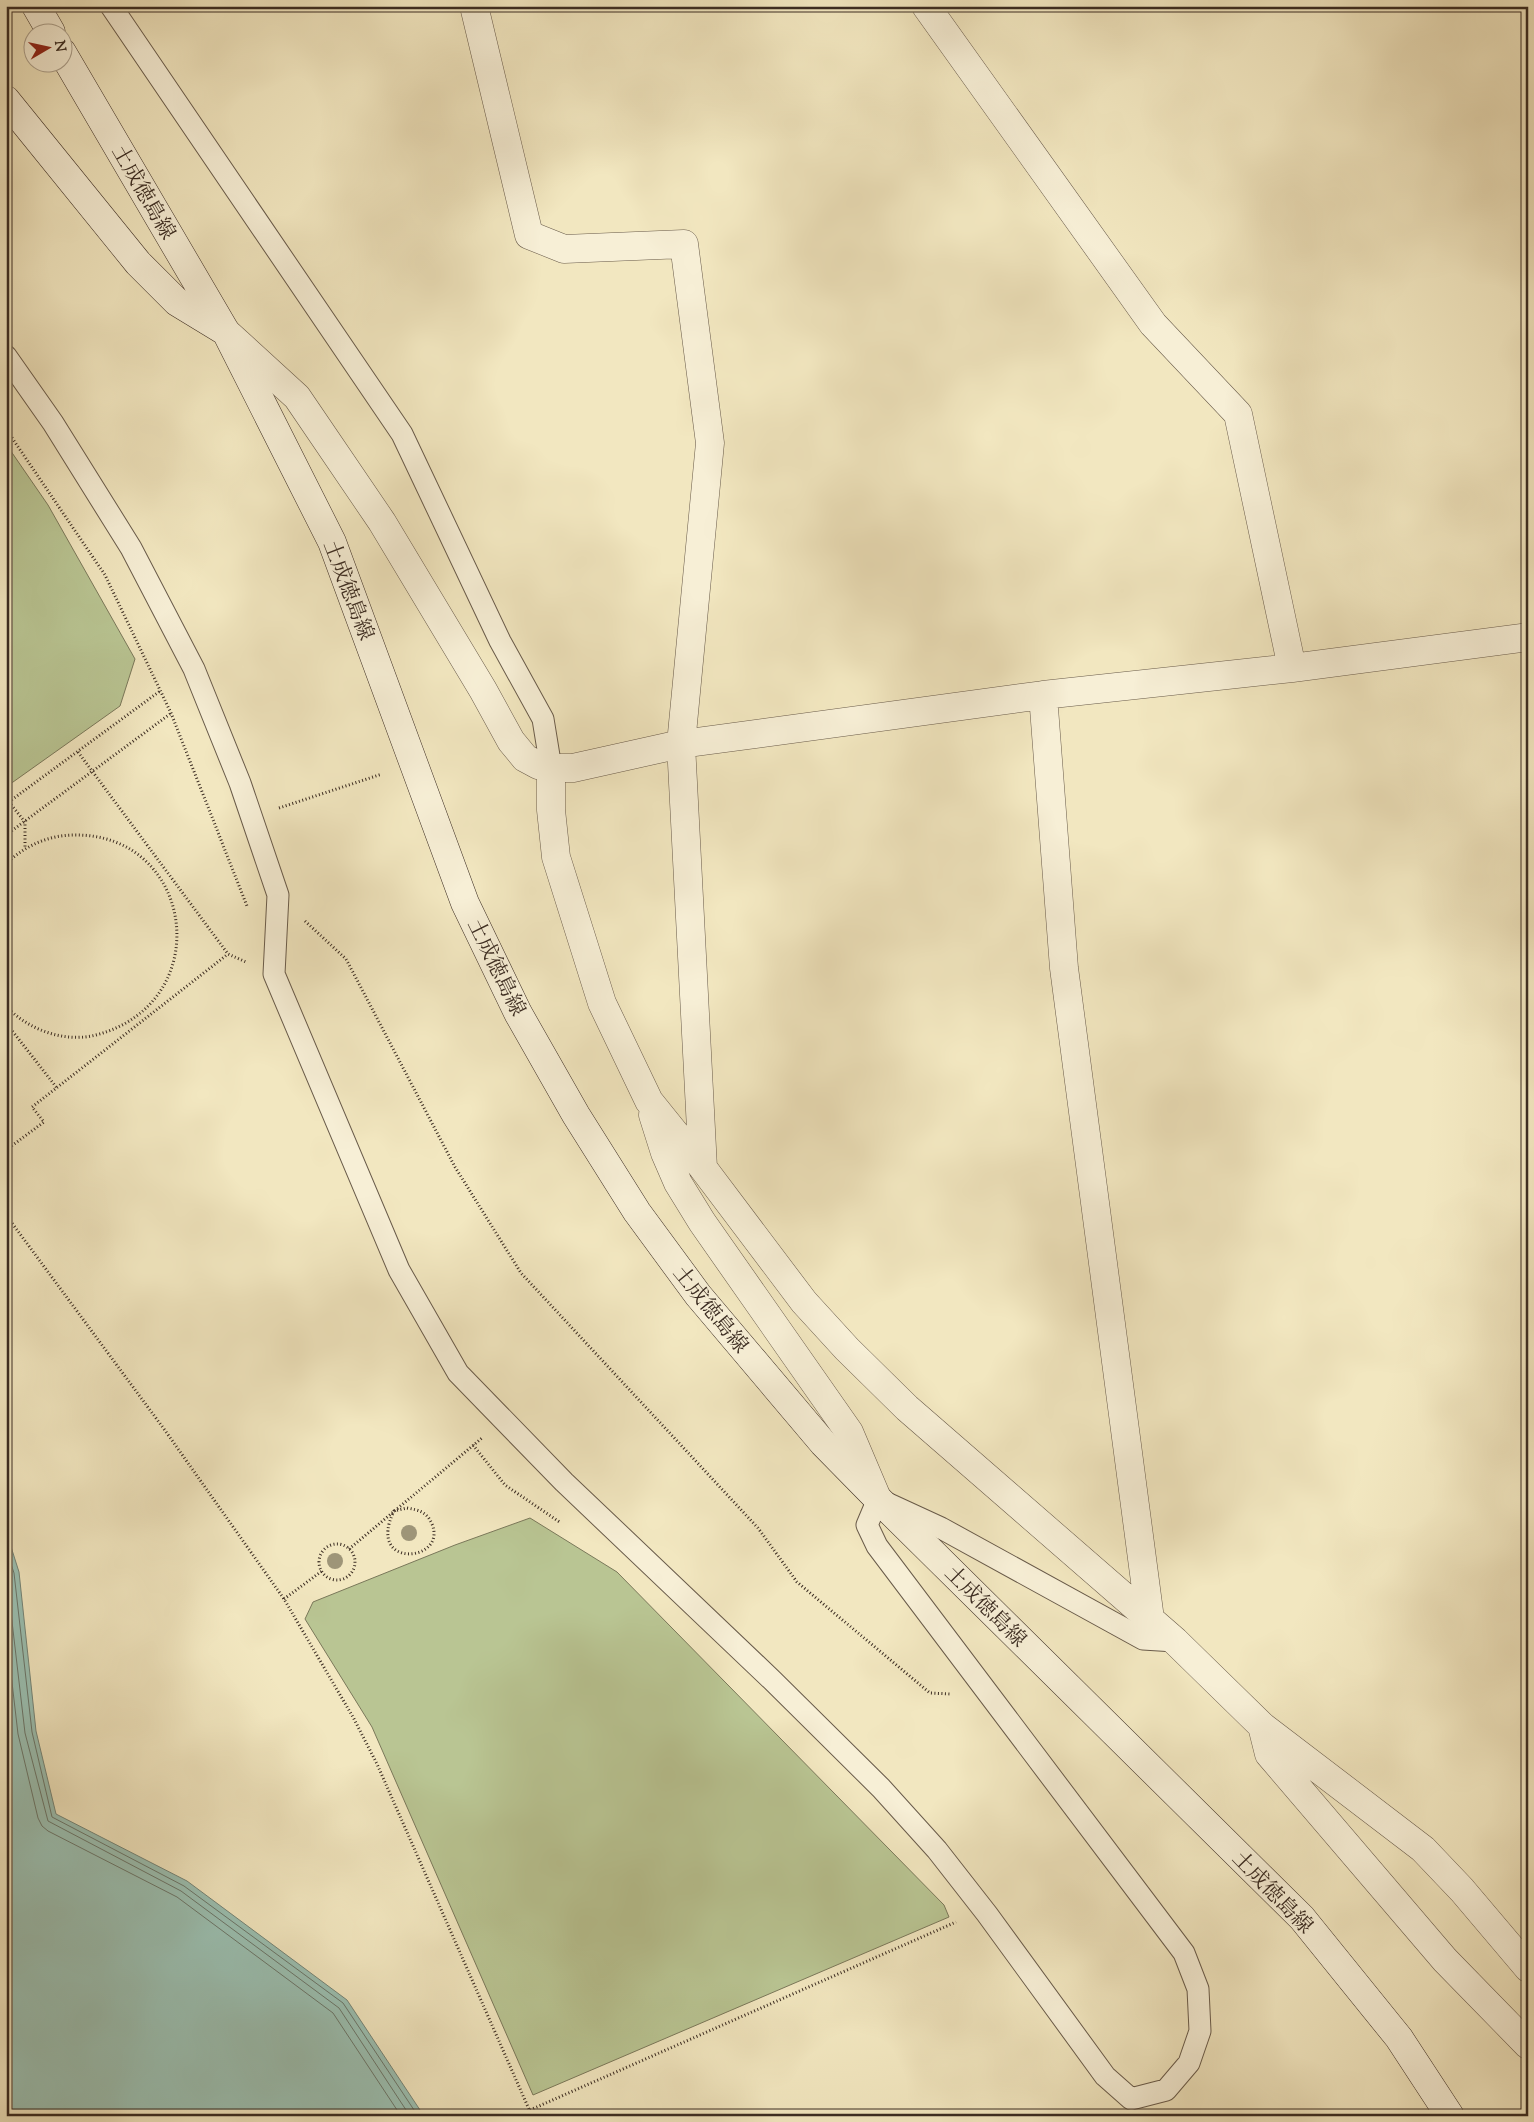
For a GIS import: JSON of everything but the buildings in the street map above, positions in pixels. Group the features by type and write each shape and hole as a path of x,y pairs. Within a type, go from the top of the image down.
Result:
{"street":[{"path":"36,6 45,22"},
{"path":"474,6 529,235 564,249 684,244 710,443 681,744 703,1168"},
{"path":"926,6 1153,324 1238,414 1292,668"},
{"name":"土成徳島線","path":"72,69 226,332 332,542 465,903 518,1013 576,1114 637,1212 698,1295 823,1443 878,1500 1302,1918 1399,2038 1450,2116"},
{"name":"土成徳島線","path":"6,100 138,263 177,302 226,332"},
{"path":"226,332 298,397 382,522 483,690 511,741 525,758 538,765 551,768 573,768 681,744 1043,695 1292,668 1528,637"},
{"path":"1043,695 1064,968 1150,1619"},
{"path":"551,768 551,810 556,857 602,1003 648,1102 664,1153 678,1183 702,1222 848,1432 878,1500"},
{"path":"648,1102 703,1168 804,1302 847,1349 907,1408 1175,1641 1262,1726 1424,1849 1462,1890 1528,1968"},
{"path":"1262,1726 1269,1754 1445,1960 1528,2045"}],"lane":[{"path":"111,6 402,434 500,641 543,719 551,768"},
{"path":"6,356 53,422 131,548 194,669 240,783 278,895 274,974 398,1270 458,1373 564,1482 772,1680 881,1788 937,1850 987,1914 1105,2076 1131,2099 1166,2090 1189,2063 1200,2030 1198,1989 1184,1953 877,1546 867,1525 878,1500 940,1528 1143,1639 1175,1641"}],"path":[{"path":"6,429 105,575 171,713 249,911"},
{"path":"25,849 24,822 8,803 160,691"},
{"path":"6,836 171,713"},
{"path":"78,752 228,954 274,974"},
{"path":"251,817 414,764"},
{"path":"6,1006 13,1014 30,1025 50,1033 70,1036 91,1036 111,1031 130,1022 147,1009 160,994 170,975 176,955 178,934 176,914 169,894 158,876 144,860 127,848 107,839 86,835 65,835 44,840 25,849 7,862"},
{"path":"158,876 166,870"},
{"path":"278,895 346,959 455,1167 521,1273 758,1528 797,1582 930,1693 991,1696"},
{"path":"6,1150 44,1122 32,1107 228,954"},
{"path":"147,1009 151,1014"},
{"path":"6,1023 57,1088"},
{"path":"6,1215 164,1429 284,1599 354,1717 377,1764 532,2116"},
{"path":"349,1549 503,1420"},
{"path":"473,1445 505,1485 562,1523"},
{"path":"407,1508 418,1510 429,1517 433,1528 432,1540 425,1550 414,1555 402,1553 392,1546 387,1535 388,1523 394,1511 407,1508"},
{"path":"342,1545 349,1549 355,1557 354,1567 349,1576 340,1580 329,1578 322,1572 319,1564 321,1555 326,1548 342,1545"},
{"path":"284,1599 322,1572"},
{"path":"530,2110 964,1919"}],"green space":[{"path":"6,444 48,505 135,659 120,706 6,787"},
{"path":"530,1518 617,1572 944,1905 949,1917 533,2095 372,1727 305,1619 313,1602 455,1545"}],"water":[{"path":"6,1531 19,1572 36,1731 56,1814 187,1881 347,2000 424,2116 6,2116"}]}
